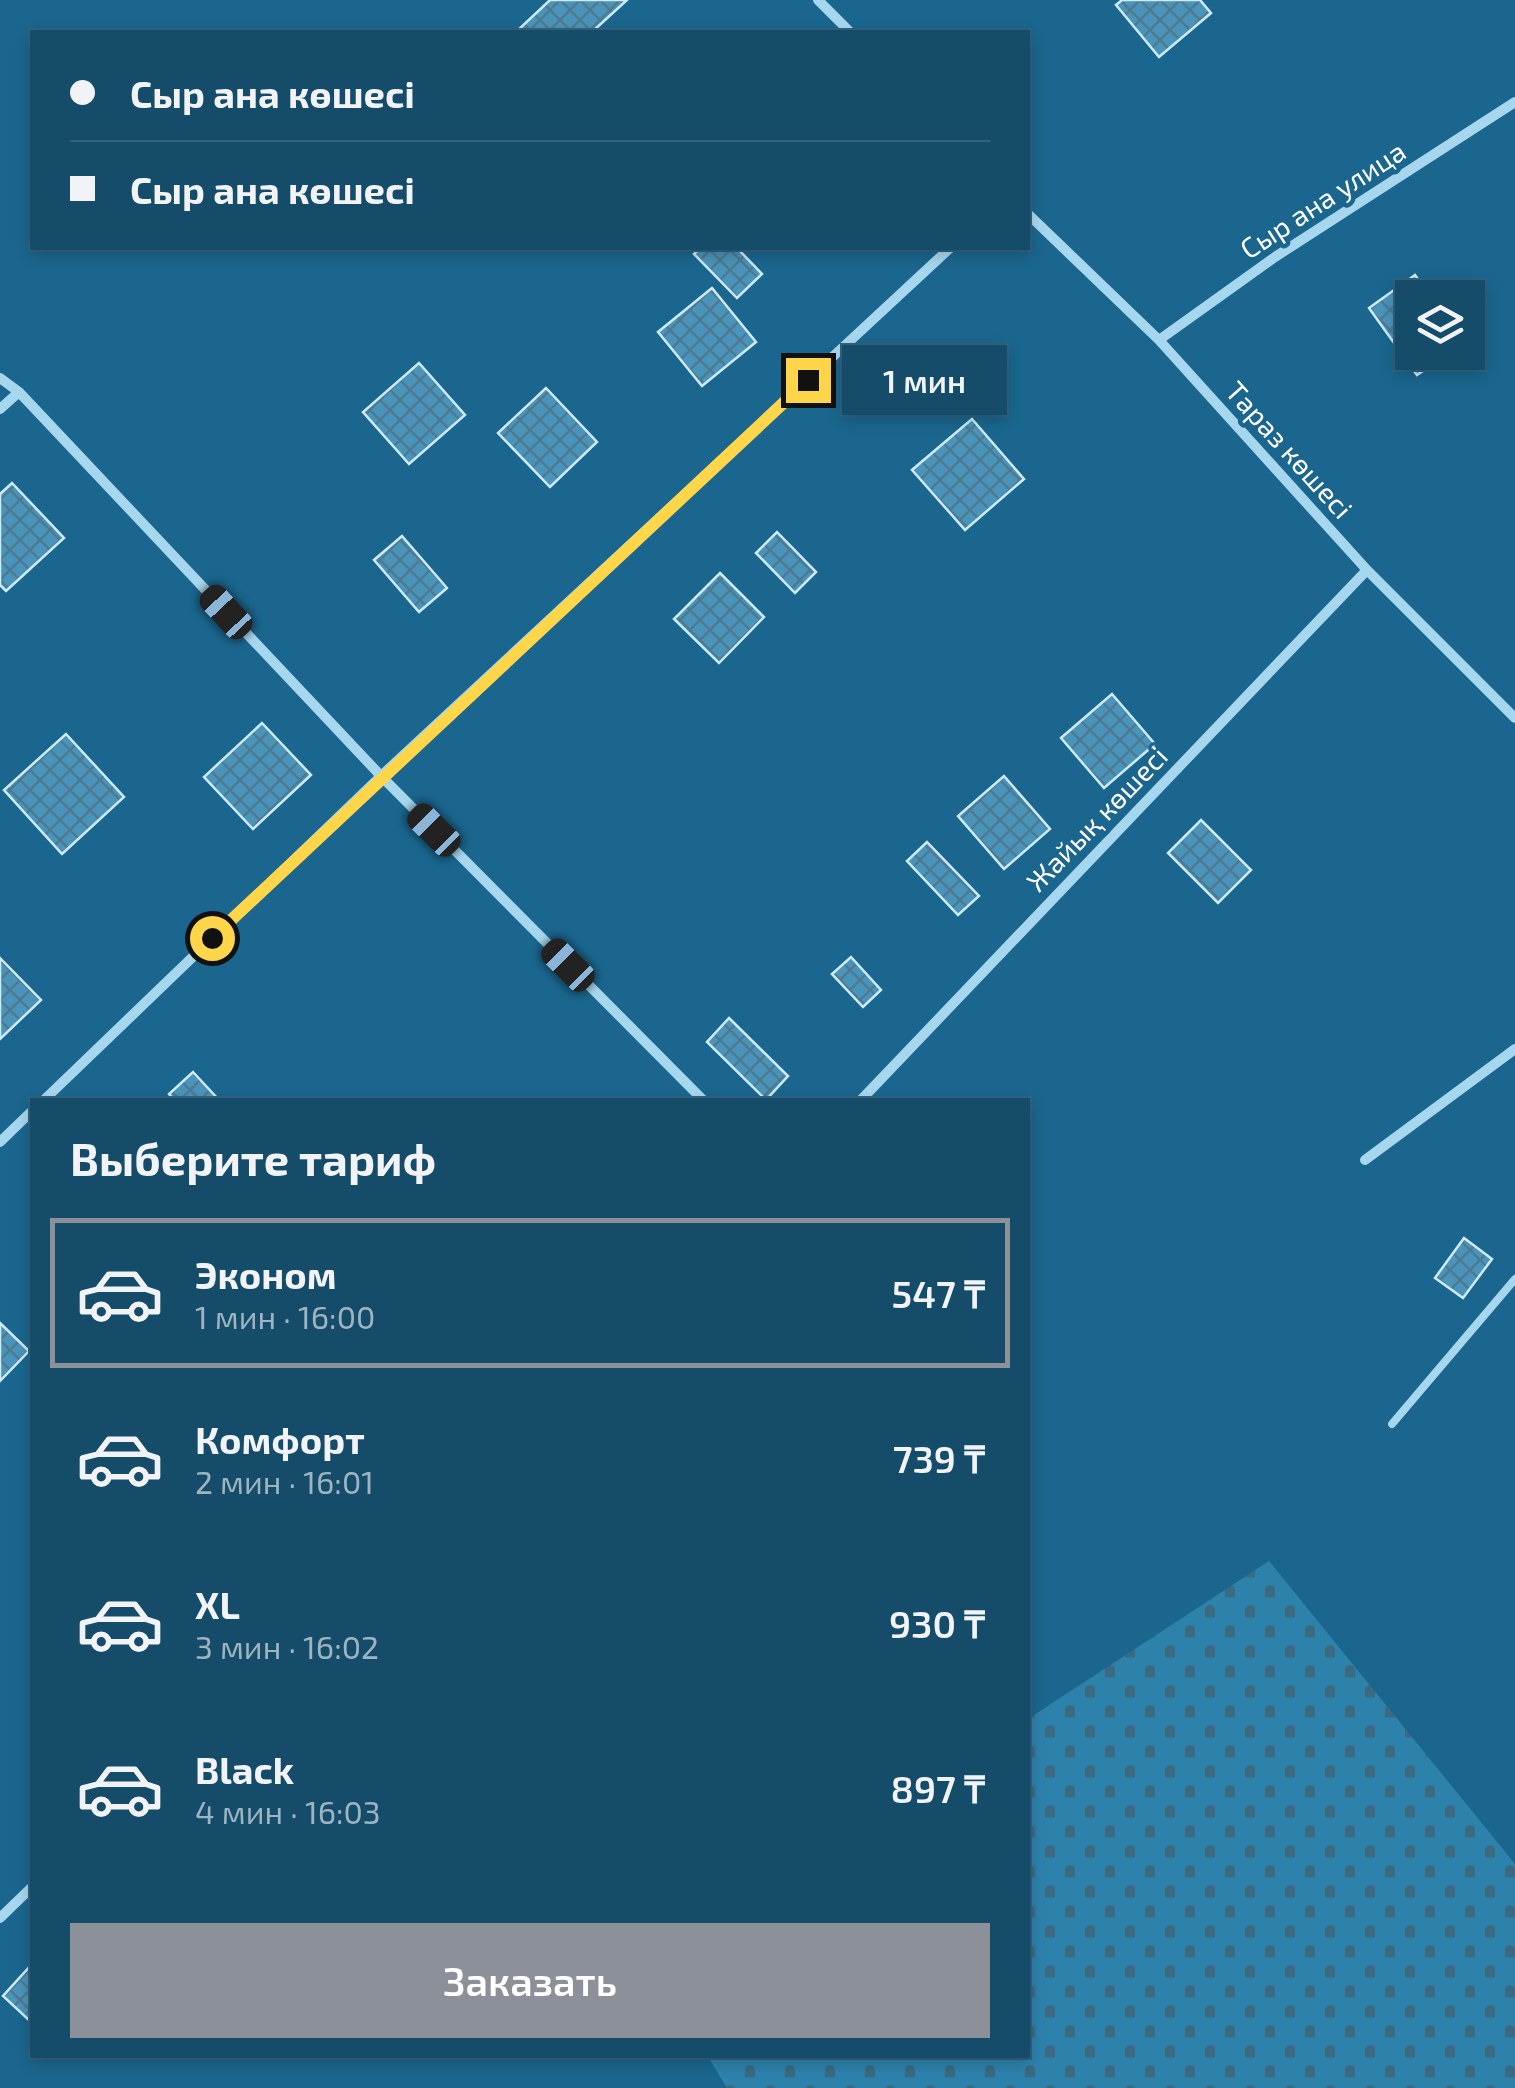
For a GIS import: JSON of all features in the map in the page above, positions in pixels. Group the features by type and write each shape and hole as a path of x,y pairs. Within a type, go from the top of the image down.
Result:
{"street":[{"path":"818,0 848,30"},
{"name":"Сыр ана улица","path":"1159,340 1275,257 1515,102"},
{"name":"Тараз көшесі","path":"1030,216 1159,340 1367,570 1515,718"},
{"path":"46,1098 381,776 948,250"},
{"path":"0,378 19,392 381,776 701,1098"},
{"path":"0,409 19,392"},
{"name":"Жайық көшесі","path":"863,1098 1367,570"},
{"path":"1366,1160 1515,1049"},
{"path":"0,1142 30,1113"},
{"path":"0,1918 30,1889"}],"lane":[{"path":"1392,1424 1515,1279"}],"green space":[{"path":"1269,1561 1515,1864 1515,2088 727,2088 709,2058 1030,2058 1030,1718"}],"building":[{"path":"550,0 627,0 594,30 518,30"},
{"path":"1122,0 1200,0 1211,13 1159,57 1116,5"},
{"path":"698,250 739,250 762,274 737,298 694,254"},
{"path":"712,288 756,342 702,386 658,332"},
{"path":"1395,289 1395,344 1369,308"},
{"path":"419,363 465,415 409,464 363,412"},
{"path":"546,388 597,442 550,487 498,433"},
{"path":"972,419 1024,479 965,530 912,470"},
{"path":"12,483 64,538 6,591 0,585 0,494"},
{"path":"777,532 816,572 795,593 756,553"},
{"path":"402,536 447,588 419,612 374,560"},
{"path":"720,573 764,617 719,663 674,619"},
{"path":"1112,694 1155,744 1104,788 1061,738"},
{"path":"262,723 311,775 253,829 204,777"},
{"path":"66,734 124,797 62,854 4,790"},
{"path":"1004,776 1050,829 1004,869 958,816"},
{"path":"1201,820 1251,870 1218,903 1168,853"},
{"path":"927,842 979,896 958,915 907,861"},
{"path":"851,957 881,990 863,1007 832,974"},
{"path":"0,958 41,1000 0,1039"},
{"path":"729,1018 788,1076 764,1098 707,1042"},
{"path":"193,1072 217,1098 172,1098 169,1094"},
{"path":"1464,1238 1492,1259 1463,1298 1435,1278"},
{"path":"0,1323 29,1351 0,1381"},
{"path":"30,1966 30,2021 3,1996"}],"route":[{"path":"212,938 808,380"}]}
